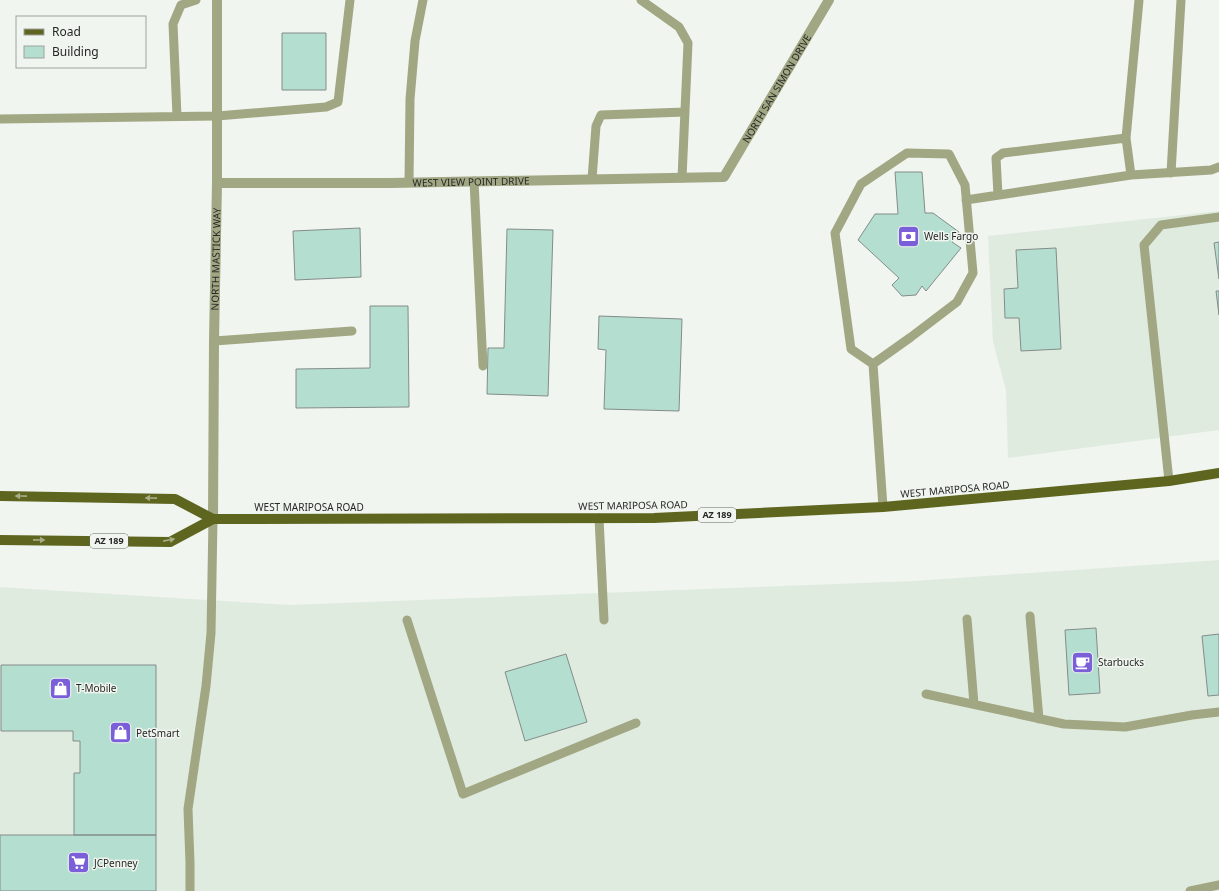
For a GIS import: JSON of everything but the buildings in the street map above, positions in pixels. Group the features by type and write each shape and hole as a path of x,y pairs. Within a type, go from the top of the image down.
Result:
{"main road":[{"name":"WEST MARIPOSA ROAD","path":"0,540 170,542 213,519 654,518 883,507 1169,481 1219,473"},
{"name":"WEST MARIPOSA ROAD","path":"0,496 175,498 213,519"}],"street":[{"name":"NORTH MASTICK WAY","path":"213,519 217,183 217,0"},
{"name":"NORTH SAN SIMON DRIVE","path":"724,177 829,0"},
{"name":"WEST VIEW POINT DRIVE","path":"217,183 409,182 724,177"}],"lane":[{"path":"177,116 173,24 181,4 196,0"},
{"path":"0,119 217,116 326,107 338,102 350,0"},
{"path":"409,182 410,100 415,41 423,0"},
{"path":"641,0 679,26 688,43 682,178"},
{"path":"1131,175 1126,138 1138,0"},
{"path":"1171,173 1181,0"},
{"path":"592,179 596,126 601,115 685,112"},
{"path":"998,195 996,158 1003,153 1126,138"},
{"path":"907,153 949,154 965,185 973,273 957,302 872,364 851,349 835,233 860,184 907,153"},
{"path":"966,200 1131,175 1211,170 1219,167"},
{"path":"474,181 483,366"},
{"path":"1169,481 1144,245 1161,225 1219,216"},
{"path":"214,341 352,331"},
{"path":"872,364 883,507"},
{"path":"599,518 604,620"},
{"path":"190,891 188,809 208,671 211,633 213,519"},
{"path":"1030,616 1039,719"},
{"path":"967,619 974,704"},
{"path":"407,620 463,794 636,723"},
{"path":"926,694 1064,724 1125,727 1192,715 1219,712"},
{"path":"1190,891 1219,885"}],"shaded area":[{"path":"1219,211 1219,430 1008,458 1006,390 993,342 988,236"},
{"path":"1219,560 1219,891 0,891 0,587 290,605 914,581"}],"place":[{"name":"Wells Fargo","path":"908,236"},
{"name":"Starbucks","path":"1083,662"},
{"name":"T-Mobile","path":"60,688"},
{"name":"PetSmart","path":"121,733"},
{"name":"JCPenney","path":"78,863"}]}
